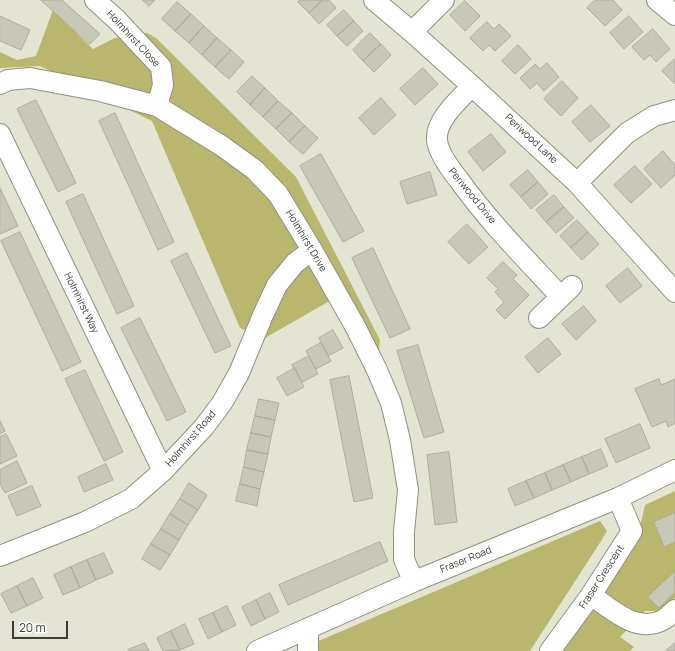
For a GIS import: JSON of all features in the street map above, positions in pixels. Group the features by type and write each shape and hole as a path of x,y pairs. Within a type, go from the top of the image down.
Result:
{"street":[{"name":"Holmhirst Close","path":"95,0 118,20 161,67 163,85 157,106"},
{"name":"Periwood Lane","path":"374,0 472,86 577,183 675,292"},
{"path":"412,32 444,0"},
{"path":"657,0 675,15"},
{"name":"Holmhirst Drive","path":"0,84 8,80 30,78 100,91 157,106 222,146 254,170 278,194 355,326 376,368 391,403 400,440 408,490 404,532 404,559 415,581"},
{"name":"Periwood Drive","path":"472,86 447,114 439,127 437,141 446,163 478,207 566,292 539,318"},
{"path":"577,183 627,134 654,116 675,110"},
{"name":"Holmhirst Way","path":"0,134 163,471"},
{"name":"Holmhirst Road","path":"1,554 85,522 131,499 163,471 204,427 222,403 239,373 262,315 277,285 295,263 312,250"},
{"name":"Fraser Road","path":"257,651 415,581 618,498 675,470"},
{"name":"Fraser Crescent","path":"550,651 591,595 632,531 618,498"},
{"path":"591,595 627,619 644,624 664,620 675,610"},
{"path":"308,629 308,651"}],"shaded area":[{"path":"53,10 93,49 115,38 147,33 156,38 296,177 380,340 379,351 374,351 347,291 265,338 240,328 152,121 40,66 0,68 0,52 17,60 36,56"},
{"path":"675,491 675,598 657,611 645,611 620,637 634,647 630,651 561,651 635,525 641,523 645,505"},
{"path":"600,521 607,531 530,651 314,651 316,642"}],"building":[{"path":"41,0 62,0 100,34 90,44"},
{"path":"143,0 155,0 149,6"},
{"path":"301,0 323,0 309,13 298,2"},
{"path":"323,0 329,0 336,8 319,24 309,13"},
{"path":"595,0 613,0 622,10 605,26 587,8"},
{"path":"465,1 480,16 465,31 450,15"},
{"path":"177,2 191,14 175,31 162,19"},
{"path":"344,10 354,21 337,36 327,25"},
{"path":"191,14 204,26 189,43 175,31"},
{"path":"0,16 30,30 21,50 0,41"},
{"path":"629,16 643,32 624,49 610,33"},
{"path":"354,21 363,31 347,46 337,36"},
{"path":"487,22 494,29 499,24 511,36 495,51 489,45 483,51 470,38"},
{"path":"204,26 217,38 202,55 189,43"},
{"path":"653,29 670,49 656,62 650,55 644,60 632,47"},
{"path":"370,33 381,44 363,61 353,50"},
{"path":"217,38 231,50 215,67 202,55"},
{"path":"381,44 391,55 374,72 363,61"},
{"path":"518,45 531,59 515,74 502,61"},
{"path":"231,50 244,62 229,79 215,67"},
{"path":"675,59 675,84 662,71"},
{"path":"547,63 559,77 544,91 537,83 530,89 520,78 535,64 540,69"},
{"path":"423,68 438,84 415,105 400,89"},
{"path":"252,76 265,88 250,105 237,92"},
{"path":"562,81 578,98 561,116 544,99"},
{"path":"265,88 278,101 263,117 250,105"},
{"path":"381,98 396,115 374,135 359,118"},
{"path":"36,100 76,183 58,192 17,109"},
{"path":"278,101 292,113 276,129 263,117"},
{"path":"591,105 610,126 590,142 572,122"},
{"path":"115,113 174,242 158,250 99,121"},
{"path":"292,113 305,126 289,142 276,129"},
{"path":"305,126 318,138 303,154 289,142"},
{"path":"491,134 506,152 483,171 468,152"},
{"path":"663,151 675,165 675,175 661,188 644,169"},
{"path":"321,154 364,231 343,242 300,166"},
{"path":"635,166 652,184 631,203 614,185"},
{"path":"528,170 538,182 521,197 510,185"},
{"path":"430,172 437,195 407,204 400,182"},
{"path":"538,182 548,194 531,209 521,197"},
{"path":"0,188 18,226 0,234"},
{"path":"83,194 134,306 117,314 66,202"},
{"path":"554,195 564,207 546,222 536,210"},
{"path":"564,207 574,218 556,233 546,222"},
{"path":"577,220 588,232 571,248 560,236"},
{"path":"467,224 488,247 469,264 448,242"},
{"path":"20,232 81,362 62,371 1,241"},
{"path":"588,232 599,244 582,260 571,248"},
{"path":"373,248 410,329 390,338 352,258"},
{"path":"187,253 231,346 215,353 171,261"},
{"path":"503,262 517,275 513,279 529,295 505,319 496,310 504,302 495,292 498,289 487,278"},
{"path":"628,268 642,286 620,303 606,286"},
{"path":"584,306 596,321 576,340 562,324"},
{"path":"140,318 186,412 167,421 121,328"},
{"path":"333,330 343,348 328,356 319,338"},
{"path":"548,338 561,354 538,373 525,357"},
{"path":"321,343 331,361 316,369 306,351"},
{"path":"418,345 444,432 424,438 397,351"},
{"path":"309,356 318,374 302,382 292,365"},
{"path":"295,368 304,387 287,396 277,378"},
{"path":"85,370 123,452 104,461 65,379"},
{"path":"349,376 373,498 354,502 330,380"},
{"path":"659,379 661,385 675,379 675,423 668,427 666,421 652,427 635,389"},
{"path":"259,399 279,403 275,420 255,416"},
{"path":"255,416 275,420 271,437 251,433"},
{"path":"0,421 5,431 0,434"},
{"path":"640,424 650,448 616,463 605,439"},
{"path":"251,433 271,437 268,454 247,450"},
{"path":"6,434 17,456 0,464 0,437"},
{"path":"601,449 608,466 589,474 582,457"},
{"path":"247,450 268,454 264,472 244,467"},
{"path":"449,452 457,522 435,525 427,455"},
{"path":"582,457 589,474 571,482 563,465"},
{"path":"17,461 27,483 5,493 0,484 0,470"},
{"path":"106,464 113,480 84,492 78,477"},
{"path":"563,465 571,482 552,490 545,473"},
{"path":"244,467 264,472 260,489 240,484"},
{"path":"545,473 552,490 534,498 526,481"},
{"path":"526,481 534,498 515,506 508,489"},
{"path":"189,483 207,495 198,510 180,499"},
{"path":"240,484 260,489 257,506 236,501"},
{"path":"32,486 41,506 17,516 8,496"},
{"path":"180,499 198,510 188,525 170,514"},
{"path":"675,513 675,542 664,547 654,522"},
{"path":"170,514 188,525 179,540 161,529"},
{"path":"161,529 179,540 170,555 151,544"},
{"path":"380,542 388,561 288,605 279,585"},
{"path":"151,544 170,555 160,570 142,559"},
{"path":"104,553 113,573 96,580 87,560"},
{"path":"87,560 96,580 80,588 71,567"},
{"path":"71,567 80,588 63,595 54,575"},
{"path":"674,572 675,592 659,608 648,597"},
{"path":"33,578 43,598 27,606 17,586"},
{"path":"17,586 27,606 11,613 1,594"},
{"path":"270,593 279,612 265,619 256,600"},
{"path":"256,600 265,619 251,626 242,607"},
{"path":"227,606 236,625 222,632 213,613"},
{"path":"213,613 222,632 208,639 199,619"},
{"path":"185,624 194,644 180,650 171,631"},
{"path":"171,631 180,650 163,651 157,638"},
{"path":"145,643 149,651 128,651 128,650"},
{"path":"675,643 675,651 666,651"}]}
